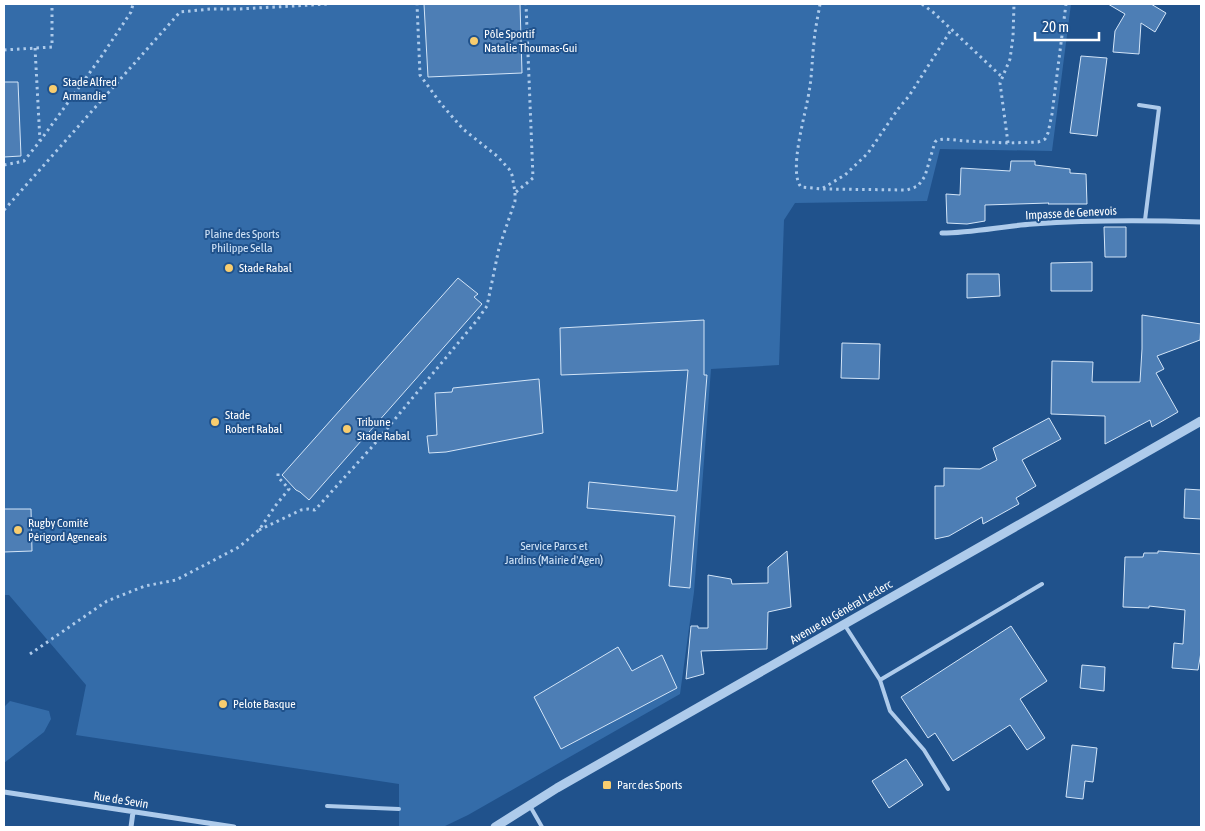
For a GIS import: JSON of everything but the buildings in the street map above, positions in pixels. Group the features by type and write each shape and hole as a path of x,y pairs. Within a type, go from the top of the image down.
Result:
{"street":[{"name":"Impasse de Genevois","path":"942,233 1032,224 1094,221 1201,222"},
{"name":"Avenue du Général Leclerc","path":"495,827 564,784 1201,421"},
{"name":"Rue de Sevin","path":"4,792 234,827"},
{"path":"131,827 133,812"}],"lane":[{"path":"1139,105 1159,108 1146,220"},
{"path":"880,680 1042,584"},
{"path":"844,624 880,680 890,711 924,750 948,790"},
{"path":"327,806 399,809"},
{"path":"530,806 542,827"}],"path":[{"path":"4,50 52,47 52,4"},
{"path":"4,165 24,161 101,57 131,12 133,4"},
{"path":"4,210 180,12 329,4"},
{"path":"30,654 107,601 145,586 176,580 239,547 259,530 301,510 315,510 371,448 487,306 499,248 515,201 512,176 509,169 496,156 463,129 420,75 417,4"},
{"path":"515,192 533,178 526,4"},
{"path":"820,4 809,92 796,160 798,182 801,187 823,189 907,190 918,186 925,176 934,142 937,140 1008,143 1038,142 1045,139 1052,114 1066,4"},
{"path":"922,4 1002,77"},
{"path":"1008,143 1000,82 1010,60 1014,4"},
{"path":"823,189 845,175 868,153 909,96 951,30"},
{"path":"35,48 40,141"},
{"path":"259,530 289,489 278,477 278,473"}],"green space":[{"name":"Plaine des Sports Philippe Sella","path":"4,4 1071,4 1052,151 940,149 927,201 795,203 784,220 779,365 711,369 694,592 680,694 468,815 443,827 399,827 399,784 76,735 86,685 9,595 4,595"},
{"path":"10,701 49,711 51,719 44,732 4,763 4,707"}],"place":[{"name":"Pôle Sportif Natalie Thoumas-Gui","path":"474,41"},
{"name":"Stade Alfred Armandie","path":"53,89"},
{"name":"Stade Rabal","path":"229,268"},
{"name":"Stade Robert Rabal","path":"215,422"},
{"name":"Tribune Stade Rabal","path":"347,429"},
{"name":"Rugby Comité Périgord Ageneais","path":"18,530"},
{"name":"Pelote Basque","path":"223,704"},
{"name":"Parc des Sports","path":"607,785"}],"park label":[{"name":"Service Parcs et Jardins (Mairie d'Agen)","path":"554,553"}]}
